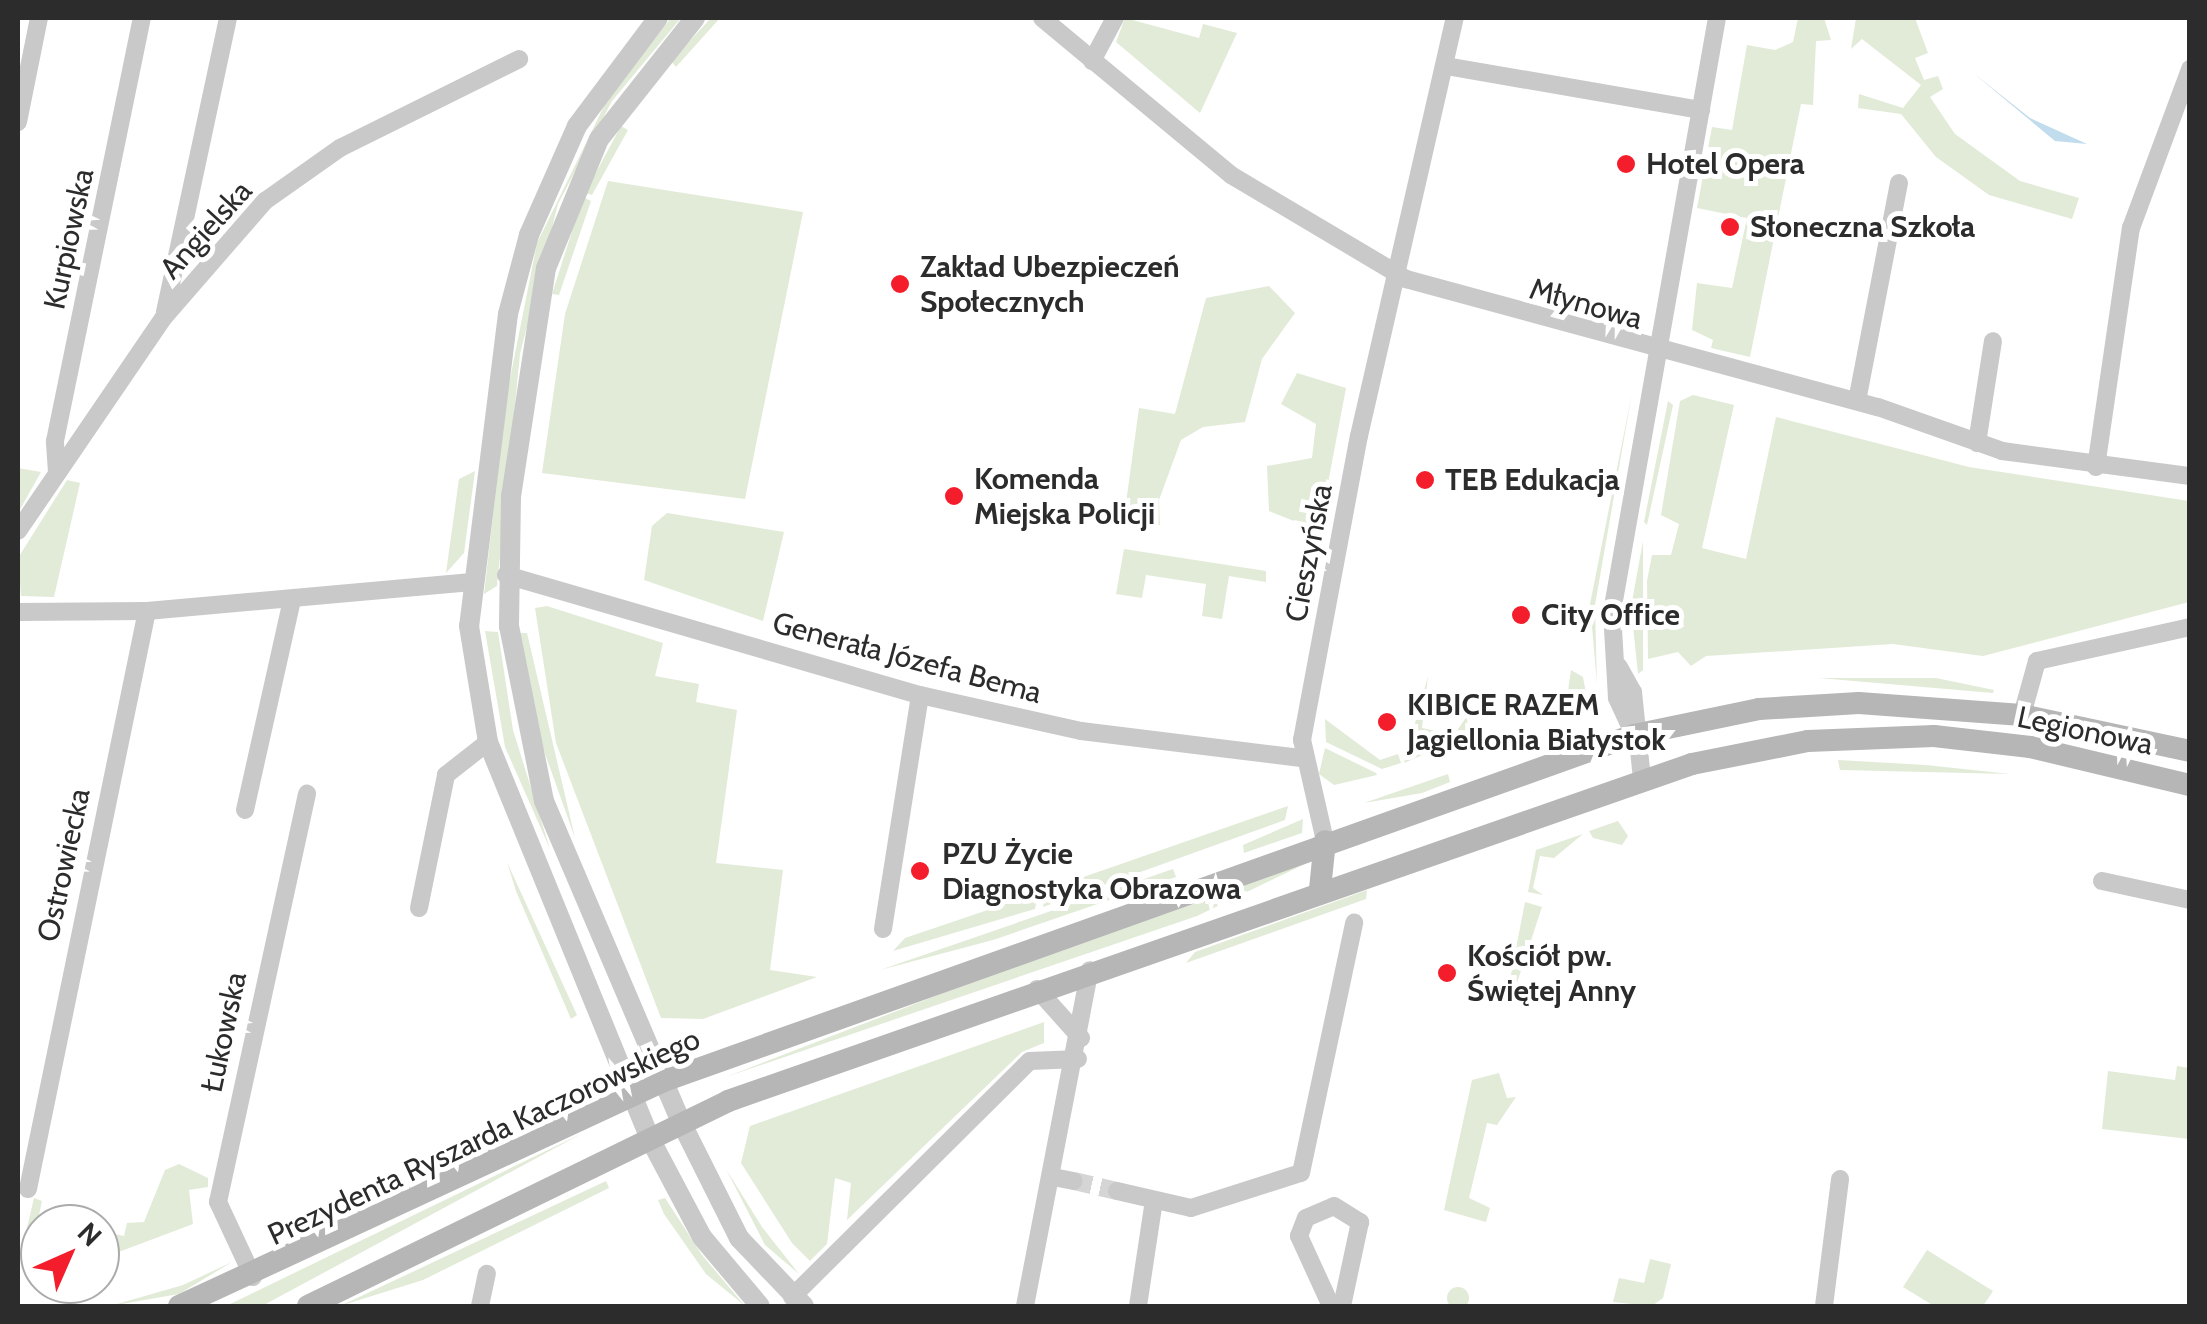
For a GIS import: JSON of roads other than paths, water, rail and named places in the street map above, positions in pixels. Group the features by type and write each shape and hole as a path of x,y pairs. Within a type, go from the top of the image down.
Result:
{"main road":[{"name":"Prezydenta Ryszarda Kaczorowskiego","path":"180,1306 253,1277 664,1081 1325,841 1634,735 1760,708 1859,703 2022,715"},
{"path":"308,1306 680,1120 1320,889 1642,779 1766,748 1760,708"},
{"name":"Legionowa","path":"2022,715 2190,751"},
{"name":"Legionowa","path":"1766,748 1860,737 1968,740 2190,785"},
{"path":"1320,889 1325,841"}],"street":[{"path":"18,122 39,18"},
{"name":"Kurpiowska","path":"57,472 55,441 142,18"},
{"path":"164,317 228,18"},
{"path":"658,18 577,126 528,235 508,314 469,626 488,742 648,1135 702,1237 760,1306"},
{"path":"695,18 599,139 560,225 533,332 506,582 533,765 680,1120 727,1219 793,1303 1030,1062 1078,1059"},
{"name":"Młynowa","path":"1042,18 1231,175 1398,275 1659,354 1857,401 1977,443 2096,467 2190,476"},
{"path":"1092,60 1114,18"},
{"name":"Cieszyńska","path":"1325,841 1302,758 1398,275 1456,18"},
{"path":"1642,779 1632,692 1617,662 1612,612 1717,18"},
{"name":"Angielska","path":"18,531 164,317 265,201 340,148 519,59"},
{"path":"1446,66 1701,110"},
{"path":"2096,467 2131,228 2190,69"},
{"path":"1857,401 1899,183"},
{"path":"1977,443 1993,341"},
{"path":"18,612 147,610 472,582"},
{"path":"469,626 506,582"},
{"name":"Generała Józefa Bema","path":"506,582 920,695 1081,732 1302,758"},
{"path":"244,810 292,599"},
{"name":"Ostrowiecka","path":"28,1189 147,610"},
{"path":"2022,715 2037,662 2190,627"},
{"path":"882,929 920,695"},
{"path":"420,908 446,775 488,742"},
{"name":"Łukowska","path":"253,1277 218,1202 307,794"},
{"path":"2102,881 2190,900"},
{"path":"1117,1191 1163,1196 1202,1206 1301,1173 1354,923"},
{"path":"568,943 591,948 601,934"},
{"path":"1025,1306 1078,1059 1090,970"},
{"path":"1036,990 1080,1038"},
{"path":"1053,1177 1074,1181"},
{"path":"1824,1306 1840,1179"},
{"path":"1138,1306 1163,1196"},
{"path":"1331,1306 1299,1236 1322,1208 1358,1216 1342,1306"},
{"path":"480,1306 487,1274"}],"water":[{"path":"1972,72 2030,118 2087,144 2055,141"}],"tunnel":[{"path":"1074,1181 1117,1191"}],"place":[{"name":"Hotel Opera","path":"1626,164"},
{"name":"Słoneczna Szkoła","path":"1730,227"},
{"name":"Zakład Ubezpieczeń Społecznych","path":"900,284"},
{"name":"TEB Edukacja","path":"1425,480"},
{"name":"Komenda Miejska Policji","path":"954,496"},
{"name":"City Office","path":"1521,615"},
{"name":"KIBICE RAZEM Jagiellonia Białystok","path":"1387,722"},
{"name":"PZU Życie Diagnostyka Obrazowa","path":"920,871"},
{"name":"Kościół pw. Świętej Anny","path":"1447,973"}]}
